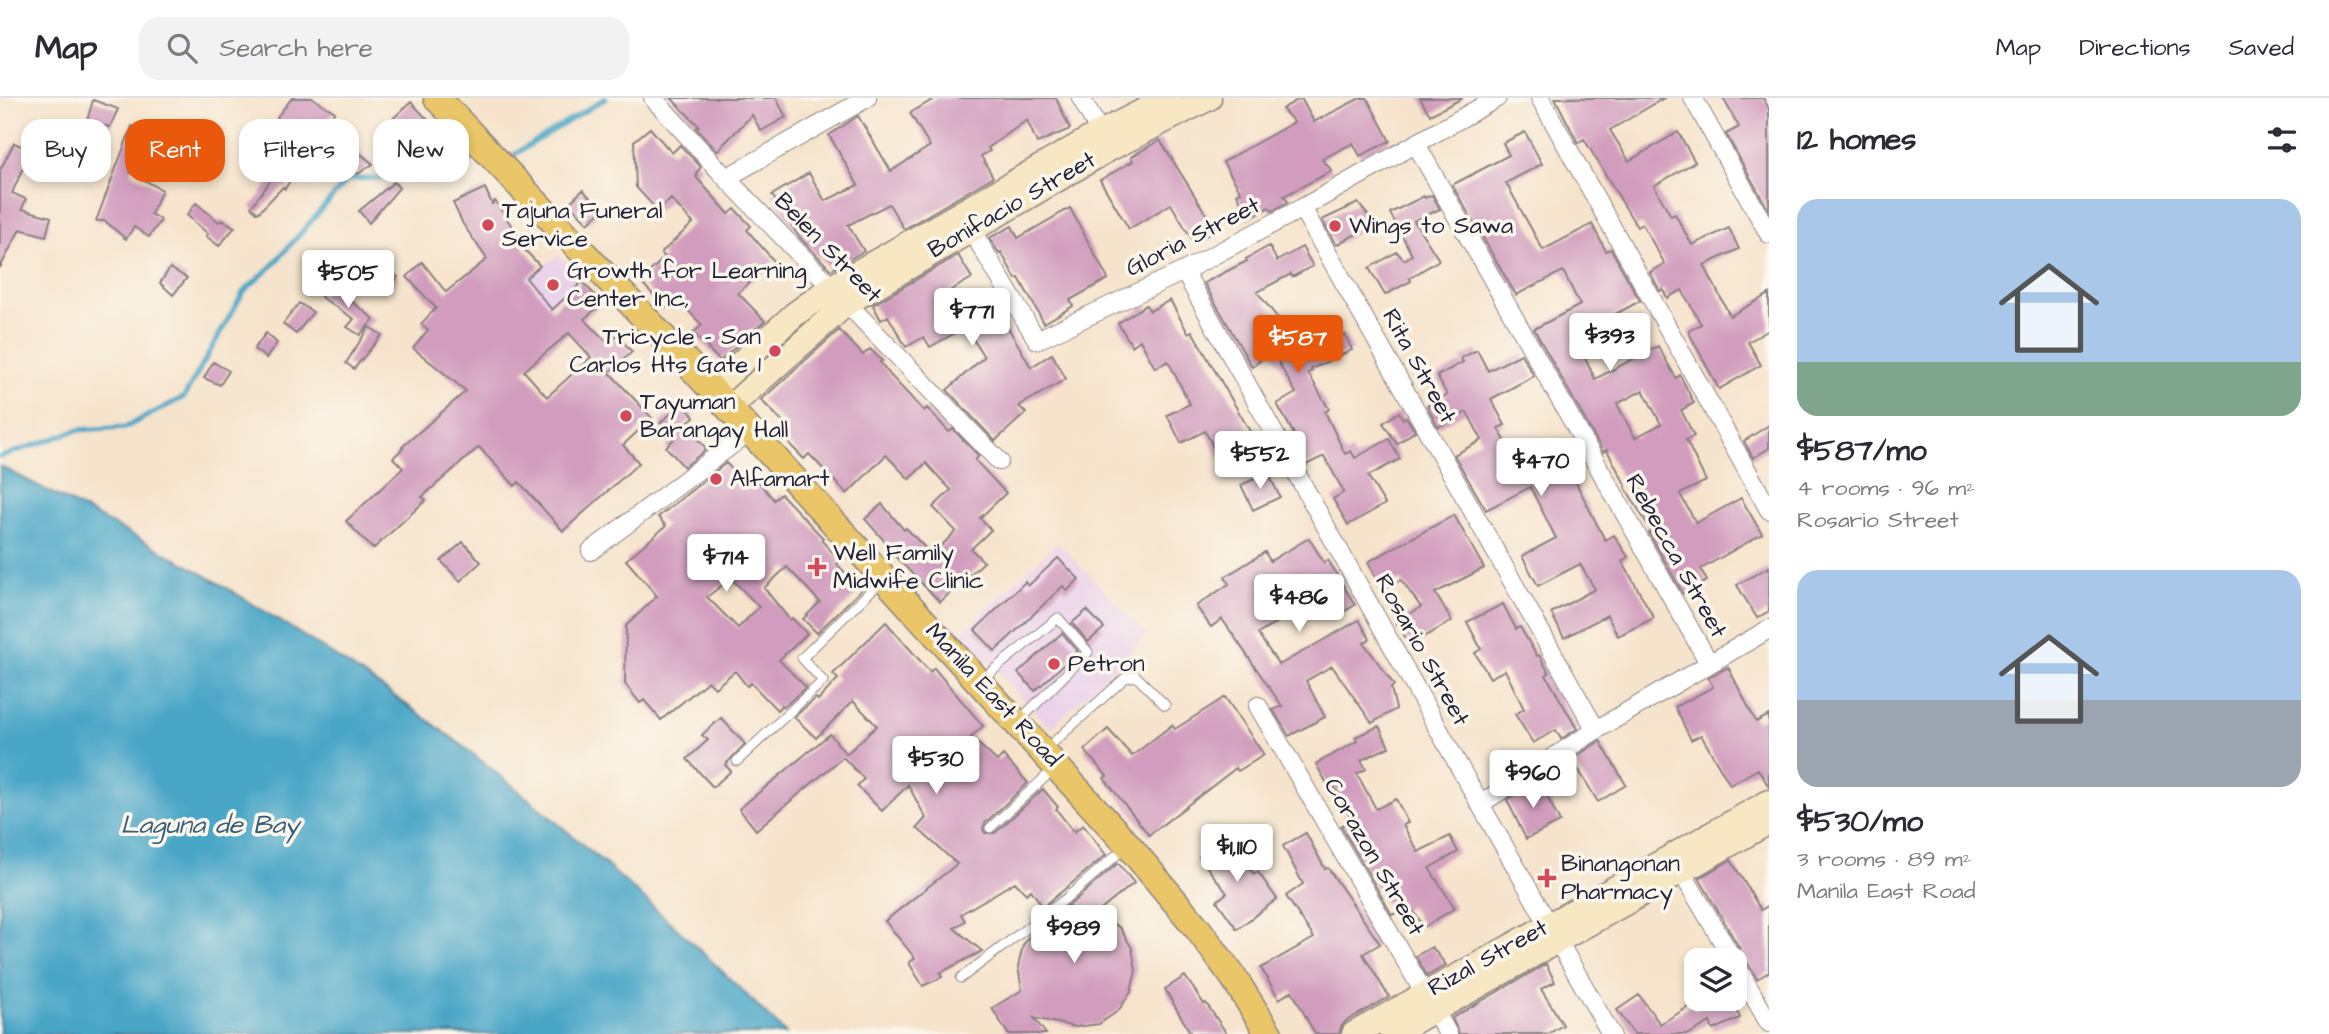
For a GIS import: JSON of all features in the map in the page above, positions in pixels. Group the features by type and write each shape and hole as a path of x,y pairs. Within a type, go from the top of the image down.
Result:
{"main road":[{"name":"Manila East Road","path":"437,98 721,399 1051,758 1198,929 1234,978 1269,1034"}],"street":[{"name":"Belen Street","path":"653,98 726,178 999,461"},
{"path":"726,178 867,98"},
{"path":"1081,98 1105,141"},
{"name":"Bonifacio Street","path":"721,399 840,295 1105,141 1169,98"},
{"name":"Bonifacio Street","path":"1105,141 1209,98"},
{"name":"Gloria Street","path":"966,220 1037,340 1184,271 1497,98"},
{"path":"1540,98 1769,510"},
{"path":"1693,98 1769,234"},
{"name":"Rebecca Street","path":"1416,144 1709,663"},
{"name":"Rita Street","path":"1302,208 1596,730"},
{"name":"Rosario Street","path":"1184,271 1611,1034"},
{"path":"591,551 750,431"},
{"path":"1480,804 1596,730 1769,629"},
{"name":"Corazon Street","path":"1258,706 1448,1034"},
{"name":"Rizal Street","path":"1354,1034 1430,1002 1554,933 1677,864 1769,802"},
{"name":"Rizal Street","path":"1677,864 1769,822"},
{"path":"1677,864 1726,948"},
{"path":"1747,976 1762,994 1769,1023"},
{"name":"Rizal Street","path":"1392,1034 1430,1002"}],"lane":[{"path":"737,761 823,681 802,658 884,578"},
{"path":"980,681 1058,618 1088,652 1018,722"},
{"path":"990,828 1125,678 1136,676 1165,705"},
{"path":"961,978 1068,897 1128,845"}],"shaded area":[{"name":"Growth for Learning Center Inc,","path":"559,255 579,279 541,314 538,291 526,278"},
{"name":"Petron","path":"1057,542 1147,635 1051,728 961,633"}],"water":[{"name":"Laguna de Bay","path":"0,466 130,533 225,587 343,661 428,720 600,859 714,963 786,1034 0,1034"}],"building":[{"path":"292,98 312,98 335,112 329,119 277,117"},
{"path":"671,98 776,98 786,117 761,131 752,115 717,151 696,128 699,126"},
{"path":"936,98 1056,98 1070,129 1037,143 1027,120 981,156 993,177 904,229 889,204 848,225 864,251 831,270 801,239 772,195 809,173 825,201 858,185 829,135 858,116 891,171 930,146 910,113"},
{"path":"1301,98 1314,122 1360,98 1367,98 1390,141 1360,156 1353,143 1322,159 1332,171 1284,196 1288,202 1272,211 1269,207 1249,218 1237,194 1241,192 1223,162 1294,122 1282,109"},
{"path":"1420,98 1463,98 1430,115"},
{"path":"1555,98 1664,98 1610,130 1629,161 1678,132 1695,162 1654,186 1671,216 1675,214 1692,245 1729,228 1739,249 1704,265 1730,316 1769,294 1769,330 1748,342 1761,365 1719,389 1688,331 1701,324 1682,290 1667,298 1663,289 1660,291 1650,272 1665,264 1642,224 1637,227 1584,139 1578,143"},
{"path":"1723,98 1763,98 1769,109 1769,211 1726,134 1739,127"},
{"path":"93,100 118,109 111,125 111,119 87,119"},
{"path":"411,102 427,119 392,119"},
{"path":"650,128 672,153 680,145 701,167 696,177 729,214 735,209 751,226 747,230 774,261 738,293 765,321 720,361 693,333 702,325 676,298 666,308 640,281 665,257 661,253 693,223 671,199 658,211 636,187 634,141"},
{"path":"1525,132 1542,164 1506,183 1543,250 1592,224 1606,251 1611,249 1640,301 1575,338 1595,379 1658,346 1676,378 1680,375 1694,403 1681,410 1694,436 1686,440 1706,481 1680,494 1696,523 1741,498 1762,534 1701,569 1707,581 1683,594 1607,450 1603,452 1534,329 1580,305 1563,271 1516,295 1452,185 1509,155 1503,143","holes":["1643,390 1661,424 1635,438 1617,404"]},
{"path":"1160,140 1216,230 1194,243 1171,204 1129,229 1100,180 1133,161 1131,157"},
{"path":"14,143 21,146 21,173 12,193 26,199 22,209 51,217 46,236 20,229 0,268 0,170"},
{"path":"125,144 125,182 148,182 162,190 151,214 161,220 149,237 134,227 126,239 105,221 96,221"},
{"path":"359,152 373,164 359,173"},
{"path":"270,182 289,182 258,213 251,207"},
{"path":"394,182 399,188 369,223 359,211"},
{"path":"485,188 492,204 495,201 525,246 523,248 540,266 526,278 552,310 582,282 603,303 584,319 608,343 617,335 632,352 609,372 652,418 623,445 639,463 563,531 519,482 515,486 479,447 422,497 426,500 373,549 346,521 403,468 393,458 402,447 466,391 413,348 428,330 421,324 436,308 407,277 422,262 446,292 487,259 463,224 453,203","holes":["569,333 591,357 547,397 524,371"]},
{"path":"583,190 602,210 588,223 569,203"},
{"path":"1432,195 1440,209 1414,221 1439,260 1410,278 1411,281 1385,295 1369,268 1397,252 1404,260 1412,255 1390,213 1424,196 1425,198"},
{"path":"196,203 219,222 222,220 235,227 219,246 187,215"},
{"path":"1358,203 1375,224 1336,245 1322,220"},
{"path":"1070,208 1108,279 1070,300 1073,306 1044,323 1019,278 1016,279 1001,252 999,253 989,238 1012,226 1018,238"},
{"path":"1269,246 1277,261 1302,247 1313,266 1257,292 1293,337 1303,355 1345,334 1352,350 1311,369 1308,373 1329,409 1325,412 1345,454 1351,451 1355,458 1389,439 1400,459 1368,476 1385,504 1348,525 1333,499 1344,492 1324,456 1306,465 1291,435 1294,434 1277,404 1296,393 1272,351 1252,367 1204,283 1247,261 1246,259"},
{"path":"958,255 972,278 946,293 965,325 996,307 1031,367 1052,354 1066,379 1019,406 1026,413 995,441 947,390 984,357 966,327 930,347 924,337 906,347 888,316 881,320 873,305"},
{"path":"384,266 398,277 389,291 374,278"},
{"path":"170,268 187,278 173,295 160,283"},
{"path":"329,284 374,319 360,335 347,327 354,319 321,297"},
{"path":"1170,300 1188,333 1192,331 1255,440 1219,458 1205,431 1181,443 1167,415 1190,404 1168,361 1155,368 1140,340 1132,346 1118,323 1146,305 1150,311"},
{"path":"299,303 313,312 296,334 283,324"},
{"path":"369,327 382,335 354,369 346,363"},
{"path":"839,330 863,355 870,349 924,411 927,408 949,432 953,429 979,456 975,460 1006,493 980,518 991,530 971,549 984,562 940,602 886,547 888,545 865,519 882,504 904,530 906,528 932,555 956,531 933,507 951,490 926,463 909,479 886,455 847,494 809,454 804,459 779,433 787,426 761,400"},
{"path":"266,333 277,343 266,358 254,349"},
{"path":"1477,350 1488,371 1521,354 1534,376 1491,399 1505,425 1498,428 1519,466 1571,442 1583,462 1570,471 1605,540 1614,535 1628,557 1622,561 1654,618 1618,636 1607,615 1564,638 1551,613 1595,589 1580,564 1538,586 1522,556 1556,538 1530,487 1486,510 1454,455 1482,440 1467,412 1438,427 1427,406 1447,395 1437,376 1463,362 1461,358"},
{"path":"213,362 229,371 220,385 204,378"},
{"path":"683,403 694,417 684,425 707,449 684,467 666,447 674,439 660,423"},
{"path":"1399,412 1403,419 1406,417 1415,431 1397,444 1383,423"},
{"path":"1769,425 1769,448 1753,458 1744,441"},
{"path":"726,463 743,481 752,474 774,500 781,494 823,538 821,540 841,561 837,564 861,590 817,633 803,619 820,602 787,567 764,588 790,620 792,618 807,634 779,660 806,687 784,707 782,705 777,710 751,683 747,686 735,671 715,688 708,681 661,720 644,700 640,703 625,684 626,626 657,596 626,560 666,526 658,517","holes":["731,578 759,607 738,628 707,597"]},
{"path":"1268,473 1280,497 1253,510 1241,485"},
{"path":"1454,515 1484,568 1435,593 1452,621 1410,645 1396,622 1421,607 1401,580 1382,589 1368,562"},
{"path":"1309,538 1324,563 1328,560 1355,605 1340,614 1327,591 1258,634 1279,665 1359,620 1370,639 1364,643 1394,685 1391,688 1396,709 1372,723 1332,666 1306,681 1325,717 1289,736 1273,710 1282,706 1222,619 1211,627 1196,606 1229,584 1225,577 1265,552 1270,561"},
{"path":"463,542 481,562 460,581 441,561"},
{"path":"1058,558 1079,579 1067,591 1063,586 995,651 975,630 1025,582 1028,586"},
{"path":"1769,567 1769,611 1757,618 1737,585"},
{"path":"1503,604 1516,629 1520,627 1537,656 1539,655 1549,673 1546,675 1577,729 1561,739 1556,730 1533,743 1515,714 1524,709 1505,670 1490,678 1475,653 1481,649 1467,622"},
{"path":"1087,610 1104,628 1088,642 1072,623"},
{"path":"886,622 930,672 934,668 983,726 971,737 997,761 1003,755 1028,783 985,823 985,833 995,833 1043,789 1074,832 1083,825 1106,855 1043,907 1031,890 1026,894 1015,882 961,914 965,921 954,928 982,951 940,973 942,977 923,986 909,963 915,958 885,921 957,864 917,828 926,818 908,785 882,811 857,786 864,779 843,757 756,830 739,809 830,734 846,754 877,726 853,701 816,738 794,717 816,698 818,700 838,679 833,674"},
{"path":"1062,633 1078,651 1035,691 1018,673"},
{"path":"1728,667 1756,722 1769,715 1769,787 1758,769 1730,785 1701,735 1691,740 1675,707 1713,687 1708,678"},
{"path":"1225,697 1264,755 1238,771 1236,768 1149,835 1104,778 1107,776 1084,750 1108,729 1132,756 1172,725 1175,729"},
{"path":"721,718 745,744 725,765 731,771 713,787 687,759 708,740 702,735"},
{"path":"1379,726 1389,747 1361,760 1366,769 1357,774 1376,809 1396,799 1408,823 1403,825 1418,852 1450,836 1458,852 1429,868 1455,908 1424,927 1410,906 1392,915 1341,826 1352,820 1334,786 1330,789 1316,764 1357,741 1355,737"},
{"path":"1600,741 1626,785 1598,802 1572,759"},
{"path":"1539,780 1560,822 1526,839 1507,800"},
{"path":"1306,833 1325,869 1328,868 1380,944 1363,954 1389,997 1346,1021 1339,1034 1315,1034 1292,991 1279,999 1261,968 1314,938 1286,896 1303,884 1283,846"},
{"path":"1225,837 1254,874 1258,872 1277,899 1237,929 1217,901 1227,893 1199,857"},
{"path":"1731,860 1761,910 1769,905 1769,972 1757,979 1747,962 1747,948 1739,948 1699,878"},
{"path":"1118,863 1134,883 1097,913 1120,928 1132,948 1136,970 1131,992 1118,1011 1099,1024 1076,1027 1034,1018 1046,1034 1008,1034 992,1008 1022,990 1018,967 1023,945 1032,933"},
{"path":"1432,947 1446,965 1427,976 1416,956"},
{"path":"1546,964 1555,982 1541,989 1563,1025 1548,1034 1459,1034 1452,1018"},
{"path":"1185,976 1227,1034 1191,1034 1165,989"},
{"path":"1639,995 1660,1024 1684,1010 1737,1011 1740,1018 1713,1030 1710,1022 1689,1034 1634,1034 1617,1010"}],"waterway":[{"path":"515,154 606,98"},
{"path":"0,457 78,430 126,427 184,397 244,291 271,267 348,179 373,179"}],"place":[{"name":"Tajuna Funeral Service","path":"488,225"},
{"name":"Wings to Sawa","path":"1335,226"},
{"name":"Growth for Learning Center Inc,","path":"553,285"},
{"name":"Tricycle - San Carlos Hts Gate 1","path":"775,351"},
{"name":"Tayuman Barangay Hall","path":"626,416"},
{"name":"Alfamart","path":"716,479"},
{"name":"Well Family Midwife Clinic","path":"817,567"},
{"name":"Petron","path":"1054,664"},
{"name":"Binangonan Pharmacy","path":"1547,878"}]}
